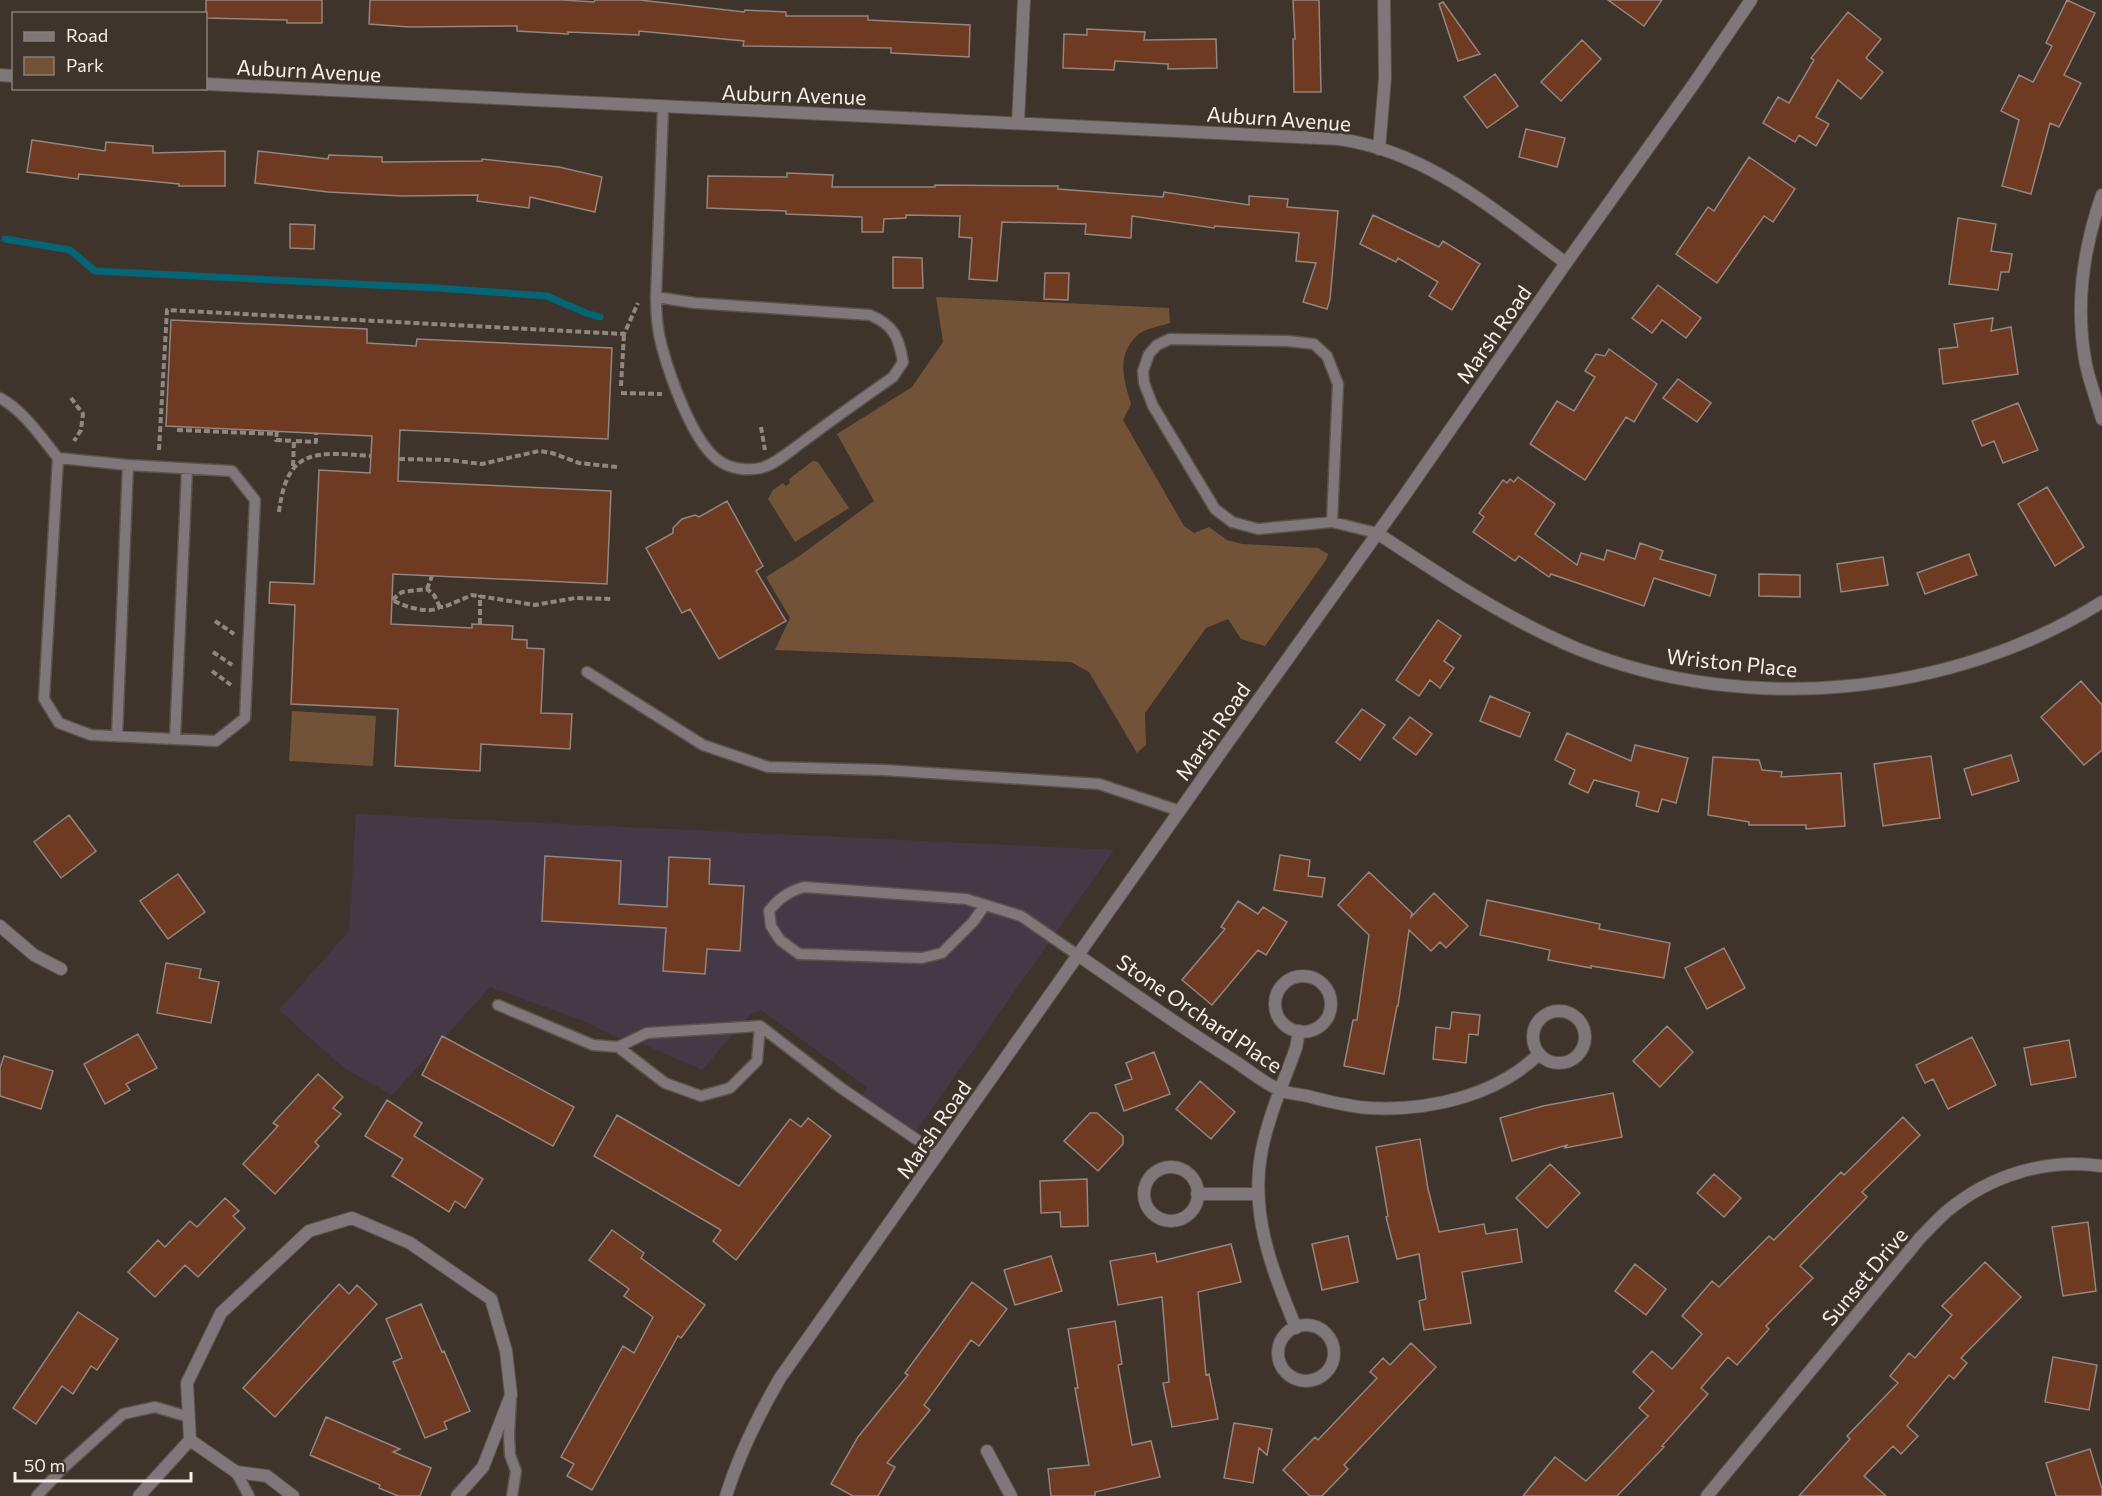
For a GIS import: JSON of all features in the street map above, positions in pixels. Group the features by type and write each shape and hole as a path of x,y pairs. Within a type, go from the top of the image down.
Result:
{"street":[{"path":"1018,123 1024,0"},
{"path":"1379,149 1385,78 1384,0"},
{"name":"Marsh Road","path":"726,1496 754,1423 780,1378 1693,85 1750,0"},
{"name":"Auburn Avenue","path":"207,84 663,108 1339,139 1379,149 1438,172 1566,263"},
{"path":"2102,195 2087,246 2081,317 2086,365 2102,419"},
{"name":"Wriston Place","path":"1377,533 1454,584 1526,625 1578,649 1659,674 1697,681 1770,689 1856,687 1947,668 2009,648 2068,621 2102,602"},
{"path":"0,926 34,955 61,969"},
{"name":"Stone Orchard Place","path":"1079,956 1197,1037 1281,1090 1330,1102 1369,1108 1412,1107 1475,1094 1519,1072 1539,1054"},
{"path":"1298,976 1307,976 1316,979 1328,992 1331,1001 1330,1010 1321,1026 1312,1030 1299,1031 1285,1025 1280,1019 1275,1001 1282,985 1298,976"},
{"path":"1561,1010 1576,1017 1584,1032 1585,1041 1576,1056 1559,1063 1551,1062 1539,1054 1532,1034 1539,1019 1552,1011 1561,1010"},
{"path":"1296,1328 1276,1279 1261,1228 1258,1194 1261,1151 1296,1048 1299,1031"},
{"name":"Sunset Drive","path":"1707,1496 1920,1238 1946,1212 1977,1190 2010,1175 2046,1165 2065,1163 2102,1166"},
{"path":"1165,1167 1174,1167 1189,1174 1194,1181 1197,1194 1194,1208 1188,1215 1171,1221 1154,1215 1147,1208 1144,1191 1150,1175 1165,1167"},
{"path":"1197,1194 1258,1194"},
{"path":"139,1496 190,1440 187,1383 221,1313 309,1231 352,1218 411,1243 490,1299 506,1351 511,1395 483,1467 457,1496"},
{"path":"1309,1325 1318,1328 1331,1340 1334,1357 1331,1366 1319,1378 1311,1381 1294,1378 1281,1365 1279,1346 1283,1337 1296,1328 1309,1325"},
{"path":"190,1440 236,1472 267,1476 293,1496"},
{"path":"987,1452 1011,1496"}],"lane":[{"path":"656,297 695,303 870,315 884,321 894,333 901,348 903,362 893,377 786,454 764,467 746,470 733,468 719,461 706,449 689,421 662,346 656,317 656,297 663,108"},
{"path":"1332,522 1338,384 1327,356 1314,344 1288,341 1170,339 1157,345 1149,354 1143,371 1144,383 1154,406 1215,509 1232,522 1258,529 1332,522 1377,533"},
{"path":"0,398 8,402 32,425 58,458 44,699 59,723 92,735 216,741 245,718 255,500 232,471 58,458"},
{"path":"117,736 128,465"},
{"path":"175,739 187,469"},
{"path":"587,672 703,745 768,766 884,770 1099,784 1180,811"},
{"path":"985,905 973,922 942,953 922,958 799,954 780,940 771,926 769,911 777,900 789,891 804,887 966,899 1021,916 1079,956"},
{"path":"498,1005 593,1045 618,1047 647,1033 760,1026 841,1088 938,1154"},
{"path":"618,1047 665,1083 700,1096 730,1088 757,1061 760,1026"},
{"path":"511,1395 510,1455 516,1471 513,1496"},
{"path":"37,1496 61,1470 123,1414 154,1407 189,1417"},
{"path":"236,1472 249,1496"}],"path":[{"path":"621,386 624,334 641,297"},
{"path":"159,451 167,310 624,334"},
{"path":"621,393 669,395"},
{"path":"71,399 83,414 81,430 74,441"},
{"path":"177,430 276,433 276,440 316,442 316,433"},
{"path":"293,467 294,441"},
{"path":"399,459 448,460 482,464 539,450 579,463 616,467"},
{"path":"279,512 285,480 293,467 306,458 322,454 371,456"},
{"path":"427,589 432,576"},
{"path":"440,607 435,595 427,589 402,592 392,600 408,606 437,610 472,595 535,605 575,598 611,599"},
{"path":"480,595 480,624"}],"shaded area":[{"path":"356,814 1114,850 912,1137 858,1100 867,1087 761,1010 750,1015 702,1070 638,1042 635,1046 584,1021 490,987 392,1095 344,1068 279,1010 349,931"}],"green space":[{"path":"936,297 1169,308 1170,323 1142,332 1131,342 1127,350 1123,367 1131,404 1123,420 1184,526 1194,533 1209,527 1227,540 1242,544 1318,548 1328,554 1265,646 1241,639 1228,619 1206,628 1145,713 1146,745 1137,753 1089,672 1071,662 775,650 790,618 766,577 798,557 874,501 837,434 912,387 943,342"},
{"path":"813,461 818,462 849,508 795,542 768,499 773,490 783,483 786,486 790,483 789,479"},
{"path":"292,711 376,716 373,766 289,761"}],"building":[{"path":"206,0 322,0 322,23 207,18"},
{"path":"370,0 594,2 595,0 640,0 744,12 745,10 786,12 786,16 868,16 868,20 970,25 969,57 891,53 891,48 743,46 744,41 639,31 639,35 568,32 568,34 517,31 517,26 409,27 369,24"},
{"path":"1293,0 1319,0 1321,92 1294,92"},
{"path":"1608,0 1662,0 1644,26"},
{"path":"2067,0 2095,13 2064,75 2081,83 2059,127 2050,123 2031,194 2002,186 2019,120 2001,111 2019,75 2033,82 2052,46 2046,43"},
{"path":"1443,2 1480,54 1458,61 1439,4"},
{"path":"1848,12 1881,39 1866,58 1883,72 1861,99 1838,80 1816,117 1829,124 1816,146 1799,135 1795,142 1763,123 1778,97 1789,103 1814,60 1811,58"},
{"path":"1087,29 1145,32 1144,40 1216,39 1217,68 1168,69 1168,64 1115,61 1114,70 1063,68 1064,34 1087,35"},
{"path":"1582,40 1601,59 1561,101 1541,82"},
{"path":"1495,74 1518,106 1487,128 1464,97"},
{"path":"1526,129 1565,138 1557,167 1519,157"},
{"path":"32,140 105,151 106,142 153,146 153,153 225,151 225,186 179,186 179,184 79,174 78,179 27,172"},
{"path":"258,151 328,159 329,155 382,157 382,162 482,161 482,159 559,167 602,177 595,212 530,197 529,208 477,201 478,195 402,196 328,192 255,183"},
{"path":"1749,157 1795,189 1773,222 1764,216 1717,283 1676,254 1708,207 1714,211"},
{"path":"787,173 833,175 832,187 1058,186 1058,189 1163,197 1164,192 1249,205 1249,196 1288,199 1287,207 1338,211 1330,299 1327,309 1303,302 1316,263 1296,261 1299,233 1215,226 1214,228 1132,216 1131,238 1085,234 1086,224 1002,222 997,281 969,279 972,238 959,237 960,216 906,215 906,218 884,219 883,232 862,232 862,217 707,208 708,176 787,177"},
{"path":"1373,215 1439,247 1443,241 1480,264 1452,310 1429,296 1438,282 1398,258 1396,262 1360,244"},
{"path":"1958,218 1996,224 1991,251 2012,254 2009,272 2001,272 1998,290 1949,284"},
{"path":"290,224 315,225 314,249 290,248"},
{"path":"893,257 922,258 923,288 893,288"},
{"path":"1045,273 1069,273 1068,300 1044,299"},
{"path":"1658,285 1701,318 1686,338 1662,320 1652,333 1632,318"},
{"path":"1993,318 1991,331 2011,327 2018,374 1943,384 1939,349 1958,347 1954,324"},
{"path":"171,320 367,329 367,343 416,346 417,339 612,348 608,439 400,430 398,481 611,491 607,584 393,574 391,624 472,628 472,624 513,626 512,639 527,640 527,648 544,649 541,713 572,714 570,749 481,744 480,771 395,766 398,709 291,704 295,605 269,603 270,582 314,584 319,470 370,473 372,436 166,426"},
{"path":"1609,349 1657,384 1634,422 1626,417 1585,480 1530,444 1557,401 1574,411 1595,377 1585,371 1596,354 1605,356"},
{"path":"1678,379 1711,403 1697,422 1663,398"},
{"path":"2018,403 2038,450 2003,463 1994,441 1982,446 1972,421"},
{"path":"1518,477 1555,504 1535,534 1577,565 1581,553 1604,560 1607,550 1635,559 1640,543 1663,551 1660,559 1716,575 1710,596 1654,578 1644,606 1551,574 1549,577 1519,556 1515,561 1473,532 1484,517 1479,513 1503,480 1507,483 1510,479 1514,482"},
{"path":"2047,487 2084,547 2055,566 2018,504"},
{"path":"727,501 763,566 756,571 786,621 719,659 690,609 682,613 646,548 673,533 673,528 682,519 695,515 699,517"},
{"path":"1969,554 1977,575 1925,594 1917,573"},
{"path":"1883,557 1888,585 1841,592 1837,564"},
{"path":"1759,574 1800,575 1800,597 1759,596"},
{"path":"1438,620 1461,636 1444,661 1454,668 1440,688 1430,680 1419,696 1396,680"},
{"path":"2081,681 2102,705 2102,750 2084,765 2041,717"},
{"path":"1490,696 1530,713 1520,737 1480,721"},
{"path":"1362,709 1385,725 1360,760 1336,742"},
{"path":"1410,717 1432,734 1416,755 1393,738"},
{"path":"1567,733 1631,761 1635,745 1688,758 1676,803 1662,799 1658,812 1636,806 1639,792 1594,780 1588,793 1569,784 1575,770 1555,760"},
{"path":"2011,755 2019,781 1972,795 1964,769"},
{"path":"1931,756 1940,818 1883,826 1874,764"},
{"path":"1713,757 1759,760 1762,770 1782,772 1781,777 1841,773 1845,826 1806,829 1806,825 1749,825 1749,822 1708,815"},
{"path":"69,815 96,851 61,878 34,842"},
{"path":"1280,855 1310,860 1308,876 1325,878 1322,897 1274,890"},
{"path":"545,856 621,861 619,904 667,907 669,857 710,859 709,884 744,886 740,951 707,949 705,974 663,971 666,928 542,921"},
{"path":"1369,872 1412,913 1411,917 1434,893 1468,926 1446,948 1440,942 1431,951 1409,930 1398,1006 1384,1074 1344,1066 1353,1020 1357,1020 1369,935 1338,905"},
{"path":"178,874 205,912 168,939 140,901"},
{"path":"1487,900 1600,924 1599,929 1670,943 1664,978 1548,960 1550,950 1480,935"},
{"path":"1238,901 1258,914 1263,907 1287,922 1266,955 1258,950 1212,1005 1182,980 1225,929 1221,927"},
{"path":"1724,948 1745,988 1707,1009 1685,968"},
{"path":"166,963 201,969 199,978 219,982 211,1023 157,1013"},
{"path":"1452,1012 1480,1015 1478,1035 1469,1034 1466,1063 1433,1059 1436,1027 1450,1029"},
{"path":"1667,1026 1693,1052 1660,1087 1633,1061"},
{"path":"138,1034 157,1068 126,1084 130,1090 105,1104 84,1064"},
{"path":"442,1036 574,1107 553,1146 422,1075"},
{"path":"1972,1037 1996,1085 1948,1109 1933,1079 1925,1083 1916,1065"},
{"path":"2069,1040 2076,1077 2031,1085 2024,1048"},
{"path":"1154,1052 1170,1094 1124,1111 1115,1085 1132,1079 1126,1063"},
{"path":"4,1056 53,1071 41,1109 0,1096 0,1068"},
{"path":"318,1074 343,1097 333,1108 341,1114 315,1142 319,1146 275,1194 243,1164 278,1126 273,1123"},
{"path":"1200,1081 1235,1112 1211,1139 1176,1109"},
{"path":"1613,1093 1622,1137 1565,1148 1567,1145 1512,1161 1500,1118 1543,1106"},
{"path":"387,1100 422,1123 414,1136 483,1179 465,1208 455,1201 449,1212 392,1176 403,1159 365,1136"},
{"path":"1090,1113 1097,1113 1123,1136 1123,1144 1098,1171 1064,1141"},
{"path":"617,1115 739,1186 790,1119 801,1127 808,1118 831,1136 736,1260 713,1241 721,1230 594,1156"},
{"path":"1903,1117 1920,1135 1862,1192 1867,1197 1800,1266 1813,1278 1766,1326 1769,1329 1737,1365 1728,1357 1701,1388 1708,1394 1662,1446 1664,1447 1617,1496 1523,1496 1555,1457 1586,1481 1648,1416 1639,1408 1654,1391 1633,1372 1652,1351 1672,1369 1702,1334 1682,1316 1712,1281 1719,1287 1769,1236 1774,1240 1841,1172 1844,1175"},
{"path":"1420,1139 1428,1189 1439,1232 1484,1224 1486,1234 1517,1229 1522,1262 1462,1272 1471,1323 1424,1330 1419,1301 1426,1299 1419,1254 1397,1259 1386,1217 1388,1216 1376,1147"},
{"path":"1550,1164 1580,1193 1547,1228 1516,1198"},
{"path":"1714,1174 1741,1198 1724,1217 1697,1193"},
{"path":"1087,1179 1088,1226 1061,1227 1060,1212 1041,1213 1040,1181"},
{"path":"225,1198 239,1211 233,1216 245,1228 198,1277 185,1265 155,1297 128,1272 158,1240 165,1247 190,1221 197,1227"},
{"path":"2088,1222 2096,1291 2063,1296 2052,1227"},
{"path":"612,1230 644,1253 641,1258 705,1305 681,1338 678,1336 592,1490 567,1476 574,1464 561,1457 623,1346 634,1353 653,1317 624,1296 629,1289 589,1260"},
{"path":"1348,1236 1358,1282 1322,1290 1312,1244"},
{"path":"1231,1244 1241,1282 1198,1292 1206,1375 1209,1374 1218,1419 1172,1427 1163,1383 1169,1382 1162,1297 1118,1305 1110,1261 1155,1253 1157,1262"},
{"path":"1051,1256 1062,1291 1015,1305 1004,1270"},
{"path":"1985,1262 2021,1297 1961,1358 1967,1363 1954,1379 1949,1375 1907,1426 1918,1436 1901,1454 1893,1446 1864,1476 1886,1496 1799,1496 1850,1439 1847,1436 1898,1383 1890,1376 1909,1353 1915,1358 1952,1315 1942,1306"},
{"path":"1635,1264 1666,1289 1646,1315 1615,1291"},
{"path":"972,1282 1007,1309 979,1346 971,1340 924,1405 930,1410 887,1463 895,1467 878,1496 853,1496 831,1484 858,1437 908,1375 905,1373"},
{"path":"339,1284 349,1294 357,1285 377,1304 275,1417 243,1388"},
{"path":"421,1304 470,1411 444,1422 447,1429 425,1438 393,1362 402,1358 386,1319"},
{"path":"78,1312 118,1339 97,1370 91,1366 73,1394 62,1386 36,1424 13,1408"},
{"path":"1115,1321 1122,1364 1118,1365 1132,1445 1151,1441 1160,1477 1095,1492 1095,1496 1051,1496 1048,1469 1089,1465 1075,1388 1078,1388 1068,1329"},
{"path":"1411,1343 1436,1367 1344,1465 1348,1469 1322,1496 1310,1496 1283,1470 1315,1437 1318,1440 1377,1378 1370,1372 1383,1358 1390,1365"},
{"path":"2053,1357 2097,1365 2089,1410 2045,1402"},
{"path":"326,1417 400,1449 393,1452 431,1468 420,1496 398,1496 379,1488 380,1485 310,1455"},
{"path":"1234,1423 1272,1429 1267,1455 1259,1448 1253,1483 1224,1478"},
{"path":"2090,1449 2102,1496 2056,1496 2046,1463"}],"waterway":[{"path":"5,239 70,250 95,271 436,288 547,296 600,317"}]}
